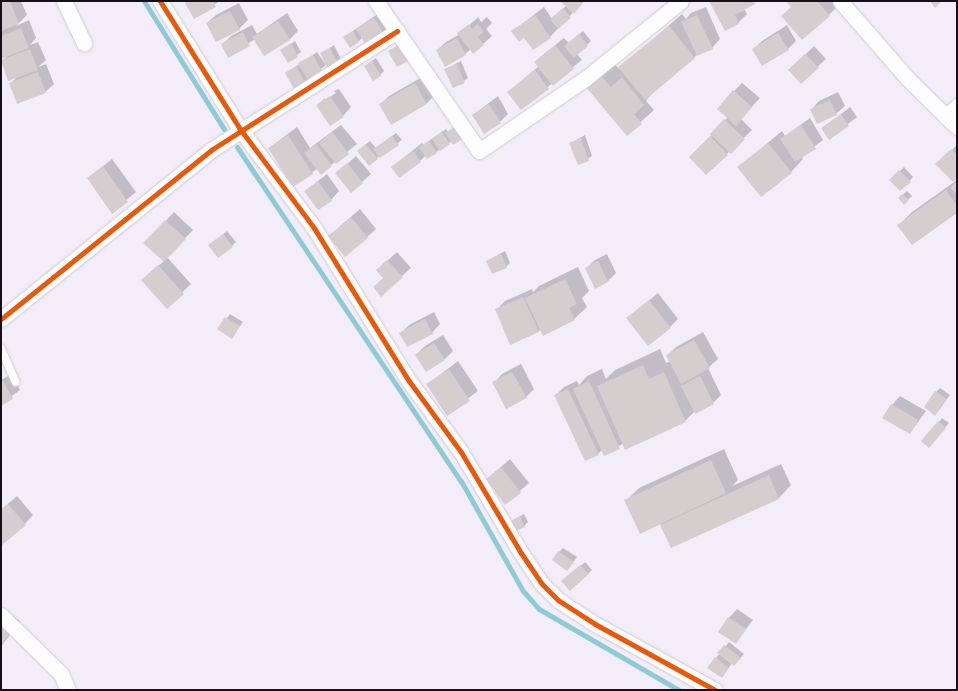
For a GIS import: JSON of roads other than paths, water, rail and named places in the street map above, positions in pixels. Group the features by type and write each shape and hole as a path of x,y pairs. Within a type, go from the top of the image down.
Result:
{"street":[{"path":"64,1 84,42"},
{"path":"160,1 240,129 319,236 409,381 461,452 525,560 542,584 558,600 595,624 715,690"},
{"path":"376,1 479,151 586,78 681,1"},
{"path":"840,1 908,79 951,122 957,106"},
{"path":"1,319 211,150 240,129 396,31"},
{"path":"1,615 61,674 68,690"}],"lane":[{"path":"1,349 16,382"}],"waterway":[{"path":"144,1 224,129"},
{"path":"237,147 461,481 523,591 539,609 679,690"}]}
